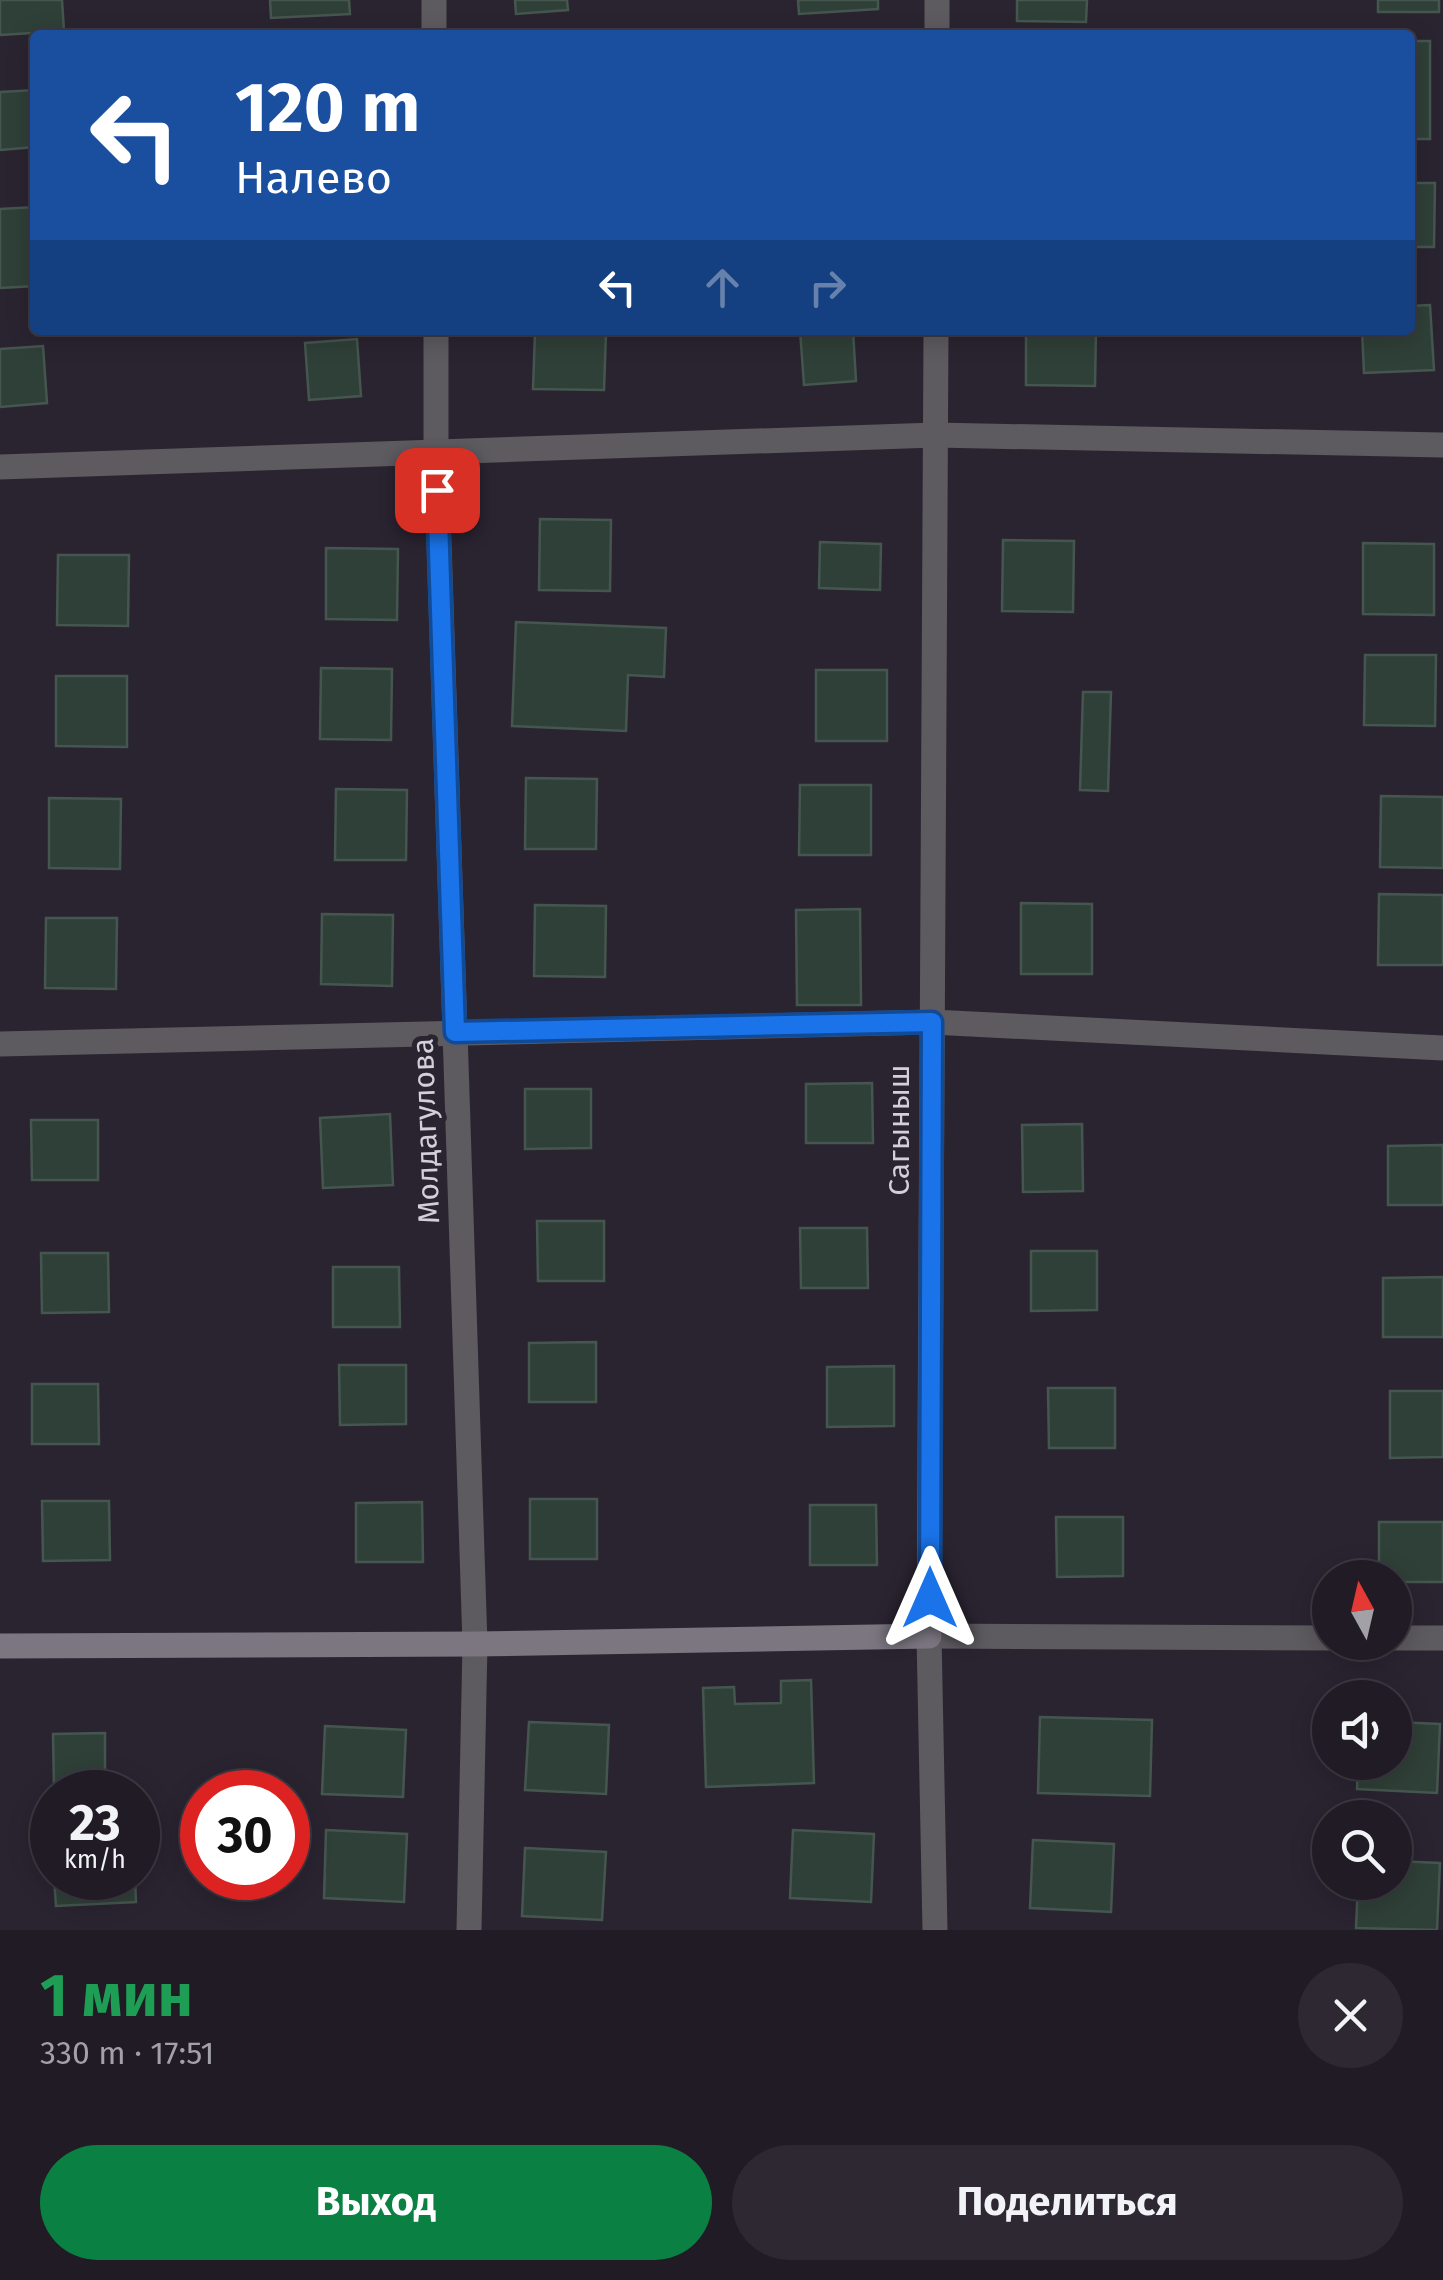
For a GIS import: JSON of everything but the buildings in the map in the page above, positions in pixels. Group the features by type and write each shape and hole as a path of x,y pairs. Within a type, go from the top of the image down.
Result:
{"street":[{"path":"434,0 434,30"},
{"path":"937,0 937,30"},
{"name":"Молдагулова","path":"436,335 436,451 475,1644 469,1930"},
{"name":"Сагыныш","path":"935,1930 929,1636 936,335"},
{"path":"0,467 935,435 1443,444"},
{"path":"0,1044 932,1022 1443,1048"},
{"path":"0,1646 475,1644 929,1636 1312,1638"},
{"path":"1412,1638 1443,1638"}],"route":[{"path":"437,490 455,1032 932,1022 930,1598"}]}
